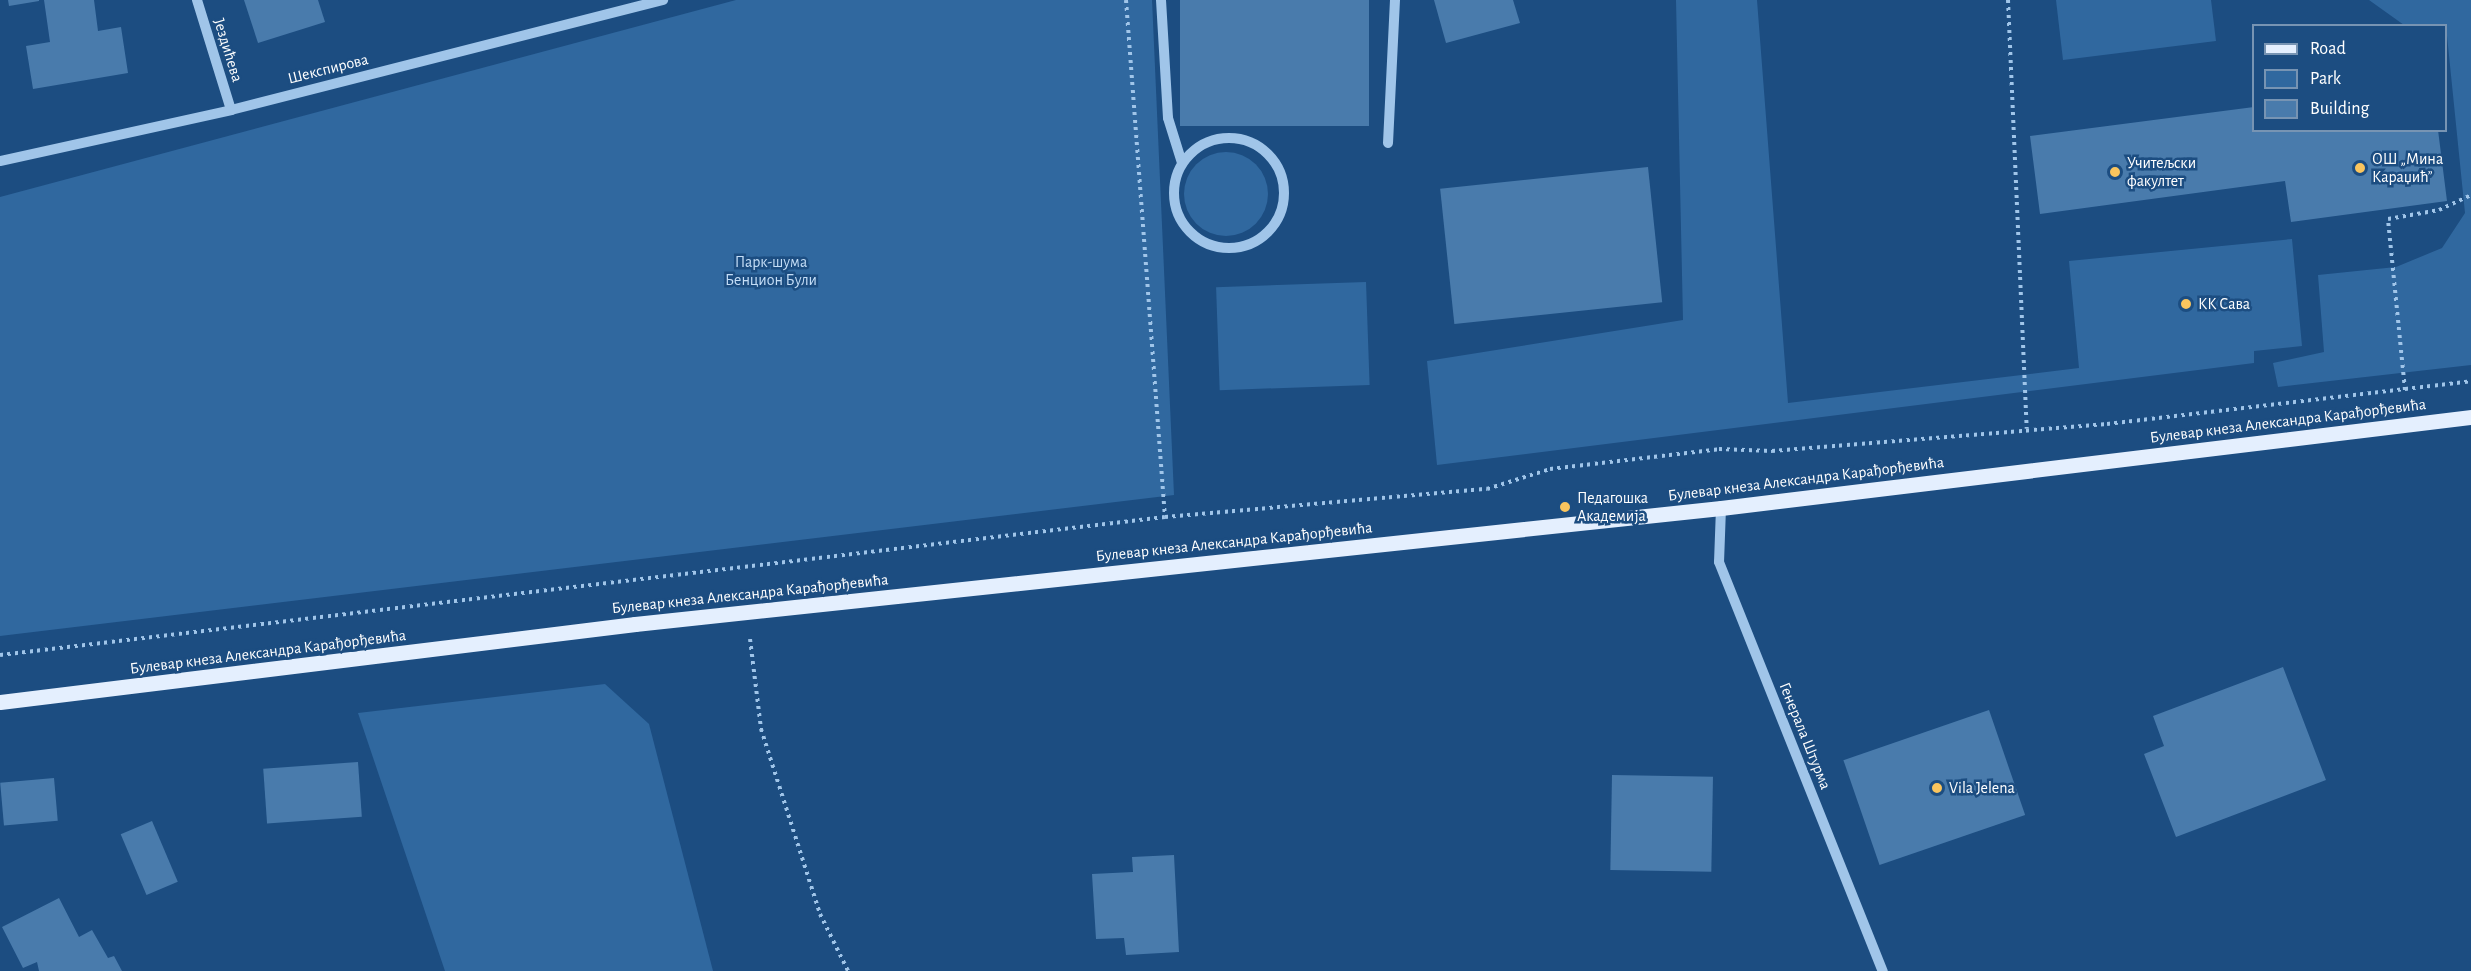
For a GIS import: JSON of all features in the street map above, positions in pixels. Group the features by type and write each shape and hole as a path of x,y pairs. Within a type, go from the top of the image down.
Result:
{"main road":[{"name":"Булевар кнеза Александра Карађорђевића","path":"0,702 746,611 1721,508 2471,417"}],"street":[{"name":"Јездићева","path":"197,0 231,110"},
{"name":"Шекспирова","path":"0,162 231,110 663,0"},
{"path":"1161,0 1168,118 1182,163 1175,180 1178,216 1202,242 1237,248 1269,232 1284,199 1275,164 1263,150 1247,141 1211,141 1182,163"},
{"path":"1388,143 1395,0"},
{"name":"Генерала Штурма","path":"1721,508 1719,562 1883,971"}],"path":[{"path":"1126,0 1165,518"},
{"path":"2008,0 2027,429"},
{"path":"2405,390 2388,219 2439,210 2471,195"},
{"path":"0,655 1165,518 1487,489 1550,469 1719,449 1772,452 2027,429 2405,390 2471,381"},
{"path":"746,611 761,729 820,914 848,971"}],"green space":[{"name":"Парк-шума Бенцион Були","path":"736,0 1152,0 1174,495 0,636 0,197"},
{"path":"1676,0 1757,0 1788,403 2079,368 2069,261 2292,239 2302,346 2254,351 2254,363 1437,465 1427,361 1683,320"},
{"path":"2056,0 2211,0 2216,41 2063,60"},
{"path":"2369,0 2471,0 2471,365 2278,387 2273,363 2324,352 2318,275 2396,267 2442,248 2465,213 2447,24 2403,24"},
{"path":"1226,152 1249,159 1261,171 1268,194 1261,217 1249,229 1226,236 1203,229 1191,217 1184,194 1191,171 1203,159"},
{"path":"1366,282 1370,385 1220,390 1216,287"},
{"path":"605,684 649,724 713,971 445,971 358,713"}],"building":[{"path":"8,0 39,0 39,1 9,6"},
{"path":"44,0 94,0 98,31 121,27 128,73 33,89 26,46 50,42"},
{"path":"244,0 318,0 325,22 258,43"},
{"path":"1180,0 1369,0 1369,126 1180,126"},
{"path":"1434,0 1513,0 1520,23 1446,43"},
{"path":"2252,107 2252,132 2438,132 2447,201 2291,222 2285,181 2040,214 2030,136"},
{"path":"1648,167 1662,302 1454,324 1440,189"},
{"path":"2283,667 2326,780 2176,837 2144,754 2164,746 2153,716"},
{"path":"1989,710 2025,815 1880,865 1843,760"},
{"path":"358,762 362,817 267,823 263,769"},
{"path":"1612,775 1713,777 1711,872 1610,870"},
{"path":"54,778 58,821 4,826 0,783"},
{"path":"152,821 178,882 146,895 121,834"},
{"path":"1174,855 1179,952 1126,955 1124,938 1096,939 1092,874 1133,872 1132,857"},
{"path":"59,898 79,937 92,930 108,958 114,956 122,971 39,971 37,962 23,968 2,927"}],"place":[{"name":"ОШ „Мина Караџић”","path":"2360,168"},
{"name":"Учитељски факултет","path":"2115,172"},
{"name":"КК Сава","path":"2186,304"},
{"name":"Педагошка Академија","path":"1565,507"},
{"name":"Vila Jelena","path":"1937,788"}]}
